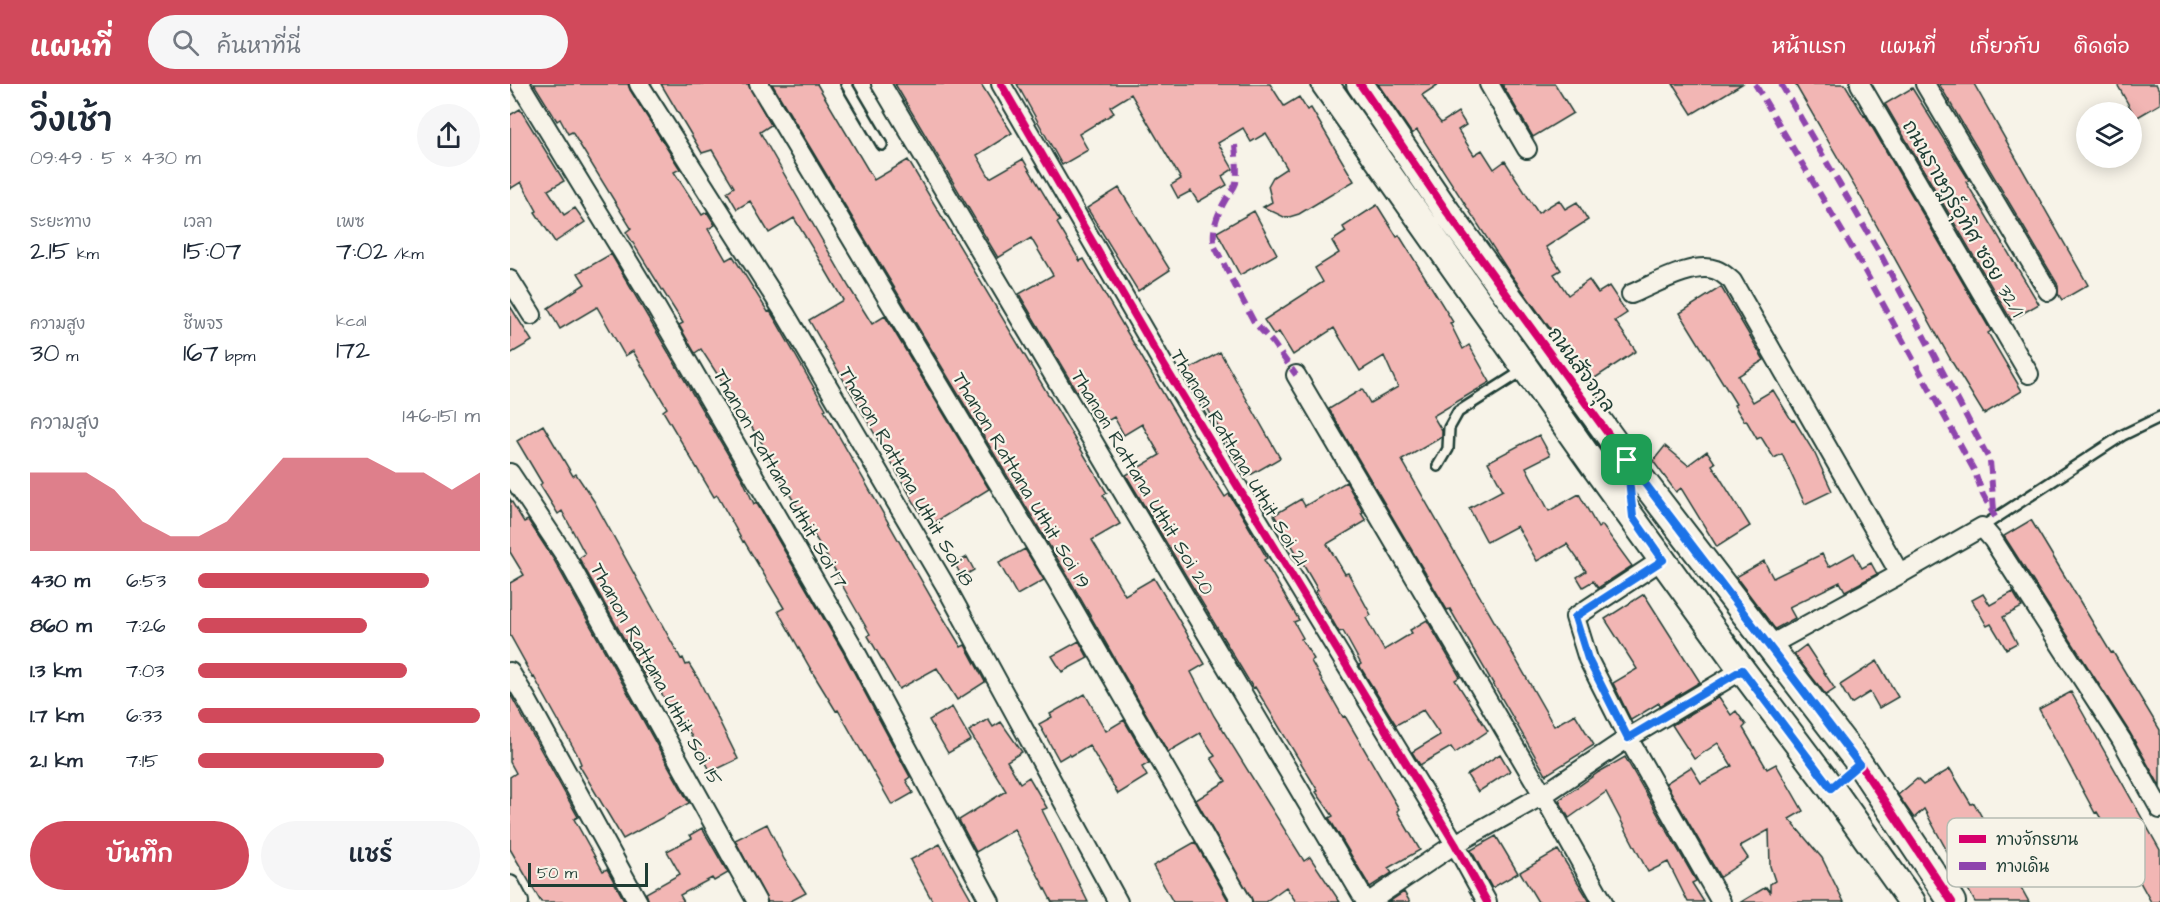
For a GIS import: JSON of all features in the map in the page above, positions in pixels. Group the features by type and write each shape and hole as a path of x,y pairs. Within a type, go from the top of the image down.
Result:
{"street":[{"name":"Thanon Rattana Uthit Soi 17","path":"520,84 650,297 847,635 990,902"},
{"name":"Thanon Rattana Uthit Soi 18","path":"639,84 786,315 933,565 1118,902"},
{"name":"Thanon Rattana Uthit Soi 19","path":"759,84 1063,591 1242,902"},
{"name":"Thanon Rattana Uthit Soi 20","path":"881,84 1367,902"},
{"name":"Thanon Rattana Uthit Soi 21","path":"1001,84 1162,362 1455,844 1487,902"},
{"name":"ถนนสัจจกุล","path":"1325,84 1663,560 1912,902"},
{"name":"ถนนสัจจกุล","path":"1360,84 1447,212 1627,460 1859,764 1953,902"},
{"path":"1489,84 1527,149"},
{"name":"ถนนราษฎร์อุทิศ ซอย 32/1","path":"1860,84 2029,374"},
{"path":"1925,84 2048,291"},
{"path":"1631,294 1692,268 1715,269 1732,281 1900,574"},
{"path":"510,280 532,315"},
{"path":"1296,375 1542,795 1602,902"},
{"name":"ถนนสัจจกุล","path":"1627,460 1633,517"},
{"name":"Thanon Rattana Uthit Soi 15","path":"510,473 564,554 757,902"},
{"path":"1770,645 1982,526 2121,739 2160,808"},
{"path":"1663,560 1575,617 1588,659 1628,738 1721,902"},
{"path":"1367,902 1455,844 1542,795 1628,738 1742,670"},
{"path":"510,672 638,902"},
{"path":"1831,788 1859,764"},
{"path":"510,885 519,902"}],"lane":[{"path":"846,84 882,145"},
{"path":"1438,466 1448,449 1449,428 1458,412 1526,369"},
{"path":"1982,526 2123,435 2160,417"}],"building":[{"path":"534,84 628,84 680,169 674,172 702,215 707,212 715,225 708,229 726,260 733,256 768,312 770,311 932,599 961,647 965,645 985,682 957,700 937,668 899,689 868,636 870,634 839,577 765,453 767,451 701,349 695,353 679,325 683,323 626,232 631,228 572,132 568,134 560,119 557,121"},
{"path":"661,84 748,84 771,125 760,132 849,287 872,324 885,316 989,489 932,524 926,514 922,516 809,320 843,300 822,264 794,218 769,233 750,201 737,209 727,192 734,187 712,150 702,153"},
{"path":"772,84 817,84 874,180 908,160 1107,493 1103,495 1120,524 1092,540 1125,595 1154,578 1205,664 1191,672 1214,716 1304,861 1310,857 1340,902 1296,902 1286,887 1265,902 1253,902 1196,800 1226,781 1211,758 1215,756 1200,733 1168,752 1067,575"},
{"path":"895,84 981,84 1012,133 977,155 990,178 1023,159 1060,221 1057,223 1080,261 1084,259 1213,478 1225,497 1229,494 1246,522 1267,558 1264,560 1299,620 1294,622 1303,638 1301,639 1314,659 1311,661 1399,809 1397,811 1420,850 1388,868 1392,873 1370,887 1329,818 1333,816 1316,792 1318,791 1255,687 1253,688 1126,475 1160,455 1142,424 1124,435 1114,417 1102,424 1081,389 1077,392 1019,294 1053,275 1031,238 998,258"},
{"path":"1017,84 1270,84 1284,106 1299,97 1307,110 1311,108 1354,181 1299,214 1286,218 1263,207 1272,202 1268,186 1273,177 1287,168 1266,133 1251,142 1243,128 1218,143 1233,169 1222,176 1227,185 1198,202 1191,191 1178,198 1171,185 1181,179 1131,94 1110,107 1114,113 1079,134 1088,150 1062,165"},
{"path":"1378,84 1439,84 1422,95 1437,118 1441,123 1458,112 1466,125 1458,130 1474,155 1482,150 1494,169 1505,161 1538,213 1559,200 1565,209 1577,202 1588,220 1546,247 1561,270 1554,274 1568,295 1589,280 1598,293 1609,286 1627,313 1615,321 1636,351 1589,382 1507,269 1417,130 1412,134"},
{"path":"1502,84 1555,84 1573,113 1533,137"},
{"path":"1673,84 1742,84 1692,114"},
{"path":"1795,84 1845,84 1991,331 1988,333 2022,391 1984,414 1952,362"},
{"path":"1939,84 1974,84 2088,285 2062,300 2058,294 2058,285"},
{"path":"2117,84 2156,84 2160,92 2160,104 2142,114 2142,102 2127,102"},
{"path":"1912,88 1969,180 1966,182 2039,304 2011,320 1885,104"},
{"path":"520,109 564,181 548,190 564,215 575,208 585,222 555,242 535,212 537,211 521,182 510,189 510,115"},
{"path":"1119,188 1170,270 1138,291 1087,208"},
{"path":"1377,205 1397,237 1399,235 1453,322 1450,323 1463,349 1469,345 1490,382 1433,416 1442,431 1442,437 1402,460 1554,726 1575,714 1594,745 1546,775 1450,609 1447,610 1329,409 1362,389 1370,403 1398,387 1384,356 1360,371 1334,328 1293,355 1279,332 1274,335 1264,320 1323,282 1315,268 1339,253 1332,241 1346,232 1343,227"},
{"path":"1254,211 1277,254 1240,275 1217,232"},
{"path":"611,254 743,480 754,504 756,502 842,650 910,777 906,780 913,793 892,805 778,611 784,608 717,495 714,497 663,411 667,408 633,351 625,356 597,307 560,329 548,308 585,284 578,273"},
{"path":"1721,287 1764,360 1738,376 1753,402 1773,390 1815,454 1832,491 1805,504 1782,454 1774,458 1761,437 1757,439 1734,405 1736,404 1680,313"},
{"path":"510,306 532,341 510,354"},
{"path":"1220,352 1280,458 1247,477 1186,371"},
{"path":"543,425 573,476 576,474 594,501 681,659 683,658 686,665 689,664 699,680 738,759 711,772 687,728 682,730 652,674 646,678 579,558 585,554 562,511 558,514 517,441"},
{"path":"1539,435 1550,455 1526,467 1549,511 1579,494 1598,528 1602,525 1632,566 1598,588 1593,581 1583,587 1577,577 1586,571 1567,544 1537,561 1517,526 1487,542 1469,508 1503,490 1488,462"},
{"path":"1665,446 1688,465 1707,451 1715,463 1712,465 1750,526 1717,547 1681,488 1676,492 1653,461"},
{"path":"1346,482 1366,521 1327,544 1345,574 1348,573 1371,615 1366,618 1384,650 1412,633 1410,630 1427,620 1460,677 1455,680 1488,731 1455,753 1451,747 1420,765 1412,752 1440,735 1423,710 1396,725 1359,665 1361,664 1343,631 1339,632 1316,591 1318,590 1274,515 1301,499 1305,506"},
{"path":"510,499 524,522 528,520 554,560 689,803 623,839 579,765 581,764 577,754 510,635 510,583 524,575 510,552"},
{"path":"2031,520 2160,730 2160,786 2130,733 2004,536"},
{"path":"1025,549 1044,580 1017,595 999,563"},
{"path":"1854,553 1862,568 1871,563 1877,574 1845,591 1840,582 1789,607 1795,618 1775,629 1736,577 1764,561 1773,578 1822,554 1829,567"},
{"path":"967,557 974,570 962,577 955,564"},
{"path":"2013,592 2022,607 2003,617 2017,643 2006,649 1991,624 1987,626 1972,600 1983,594 1990,605"},
{"path":"1644,594 1700,682 1631,720 1613,683 1637,669 1605,619"},
{"path":"1079,641 1088,658 1062,672 1052,656"},
{"path":"1806,645 1835,689 1826,695 1794,654"},
{"path":"1877,661 1898,697 1879,708 1870,692 1851,704 1840,685"},
{"path":"2071,692 2142,818 2101,818 2097,812 2095,813 2039,709"},
{"path":"510,694 578,817 574,819 603,871 607,869 625,902 541,902 510,849 510,777 516,773 510,762"},
{"path":"1085,694 1106,731 1124,720 1149,763 1142,767 1147,776 1118,794 1089,745 1059,760 1039,724 1052,717 1050,714"},
{"path":"1719,697 1731,715 1736,711 1746,725 1743,728 1767,769 1776,764 1803,811 1789,819 1822,858 1844,902 1741,902 1766,887 1770,892 1770,884 1775,881 1770,866 1769,830 1740,846 1748,858 1720,877 1666,783 1691,767 1701,783 1732,766 1718,743 1694,759 1672,725"},
{"path":"952,707 971,740 948,753 929,720"},
{"path":"988,719 993,727 1001,722 1022,752 1007,761 1020,783 1029,777 1047,808 1042,810 1088,902 1052,902 1014,829 976,852 959,820 1006,791 969,731"},
{"path":"1500,754 1510,771 1478,792 1467,775"},
{"path":"1625,757 1696,881 1692,883 1704,902 1688,902 1668,862 1648,872 1606,792 1569,818 1559,800"},
{"path":"1950,769 1982,818 1947,818 1947,851 1924,809 1914,818 1898,795 1917,779 1923,785"},
{"path":"2145,823 2160,850 2160,902 2151,902 2143,887 2145,887"},
{"path":"767,824 784,859 806,893 789,902 768,902 735,840"},
{"path":"702,828 728,873 714,881 712,878 680,895 684,902 649,902 646,893 680,874 667,851 692,838 690,835"},
{"path":"1496,836 1518,873 1492,888 1471,850"},
{"path":"1195,842 1229,902 1173,902 1153,866"},
{"path":"940,844 973,902 933,902 910,860"},
{"path":"1558,850 1590,902 1538,902 1520,872"},
{"path":"1967,887 2021,887 2029,902 1975,902"},
{"path":"1404,892 1410,902 1389,902"}],"marked path":[{"path":"1755,84 1855,253 1975,472 1983,495 1995,517"},
{"path":"1781,84 1882,257 1990,461 1994,510"},
{"path":"1235,145 1236,183 1223,205 1214,228 1215,247 1254,322 1273,343 1296,375"}],"cycle path":[{"path":"1001,84 1162,362 1455,844 1487,902"},
{"path":"1360,84 1447,212 1627,460 1859,763 1952,902"}],"route":[{"path":"1627,460 1859,764 1831,788 1742,670 1628,738 1588,659 1575,617 1663,560 1633,517 1627,460"}]}
